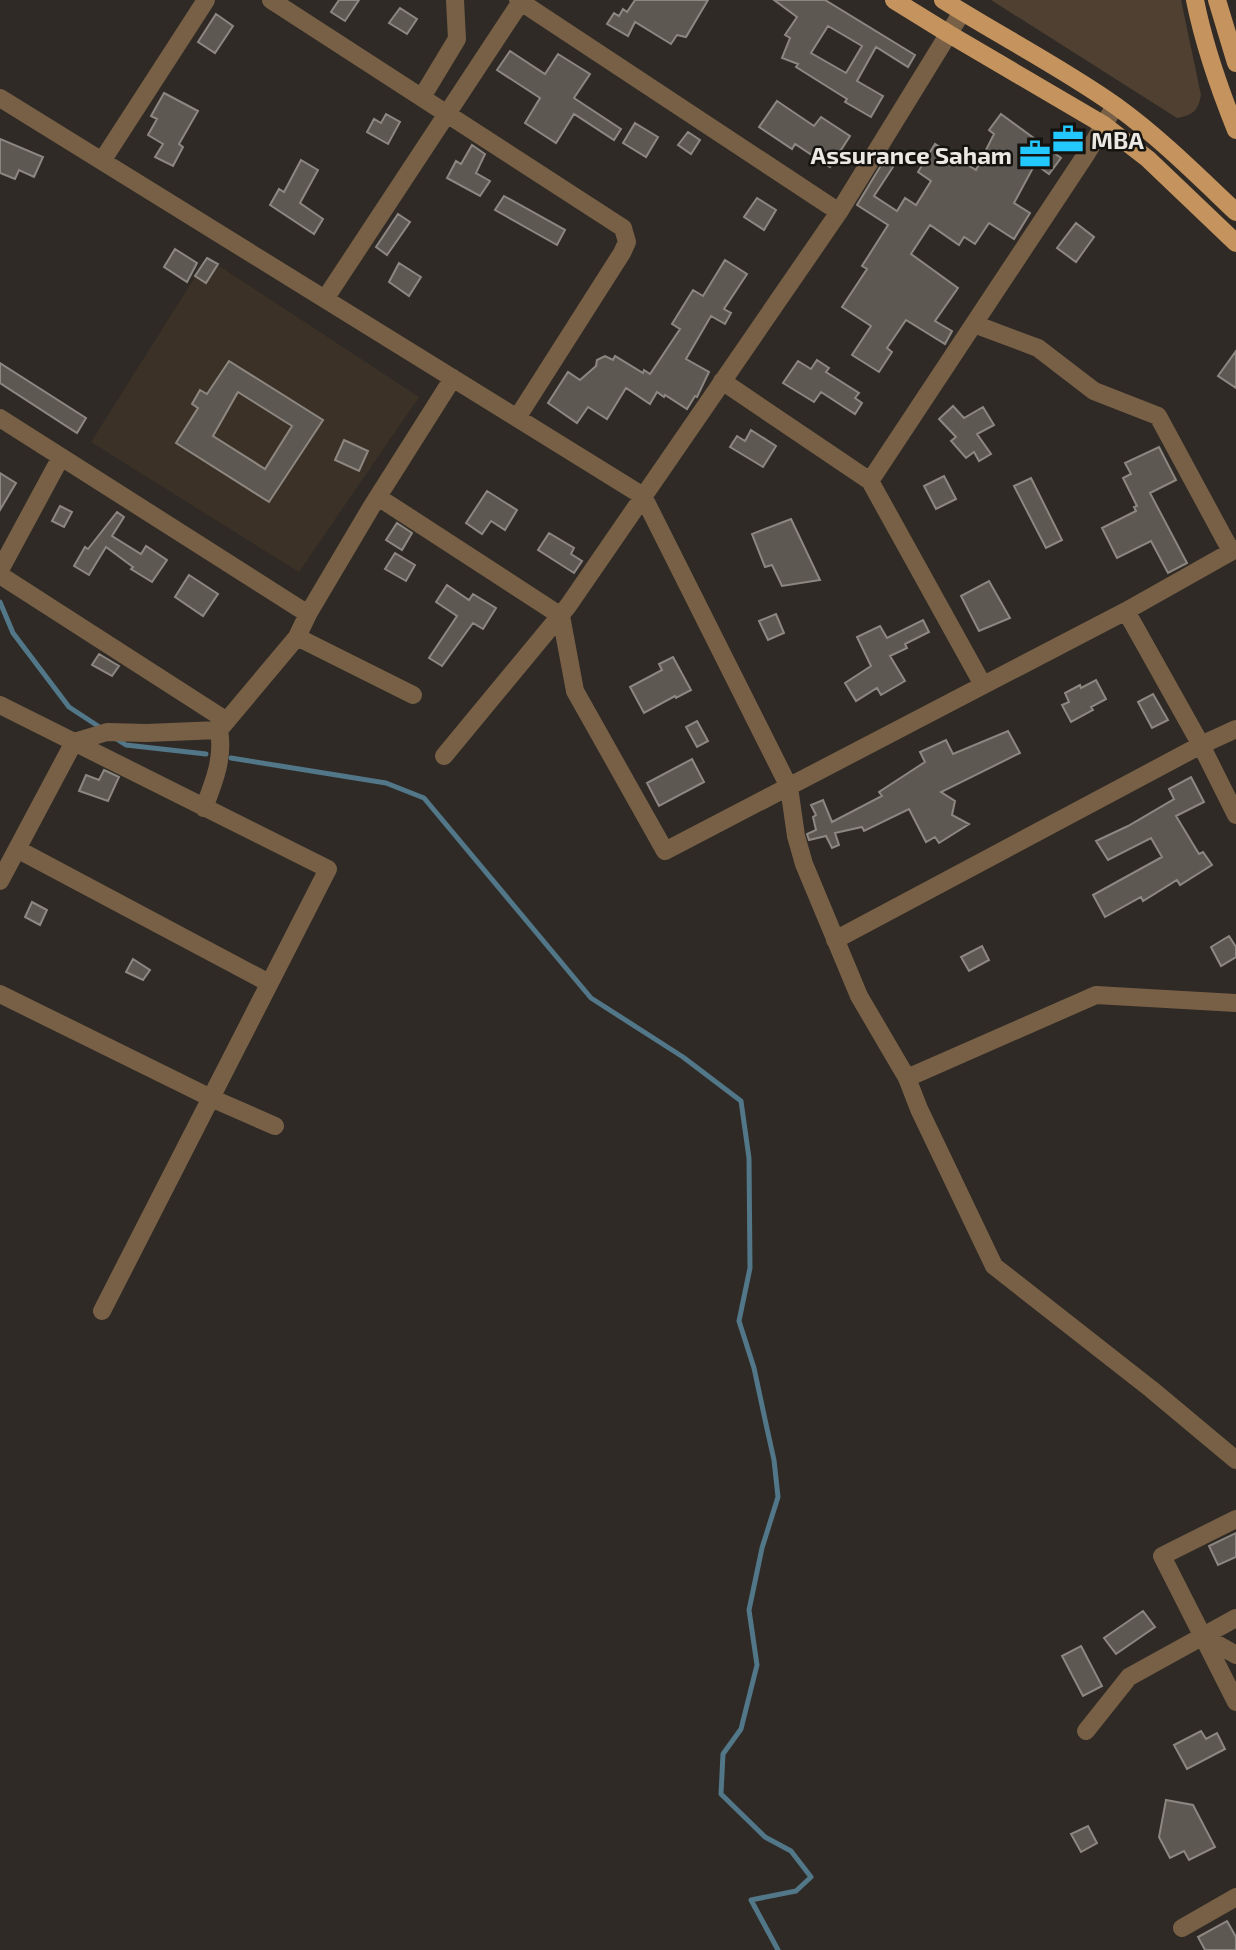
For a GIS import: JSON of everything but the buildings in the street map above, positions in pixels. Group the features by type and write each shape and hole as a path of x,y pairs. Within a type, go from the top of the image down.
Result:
{"main road":[{"path":"894,0 1104,125 1148,159 1236,243"},
{"path":"943,0 1115,106 1163,142 1236,212"},
{"path":"1195,0 1220,92 1236,130"},
{"path":"1217,0 1236,63"}],"street":[{"path":"102,161 206,0"},
{"path":"271,0 623,228 627,242 622,253 517,418"},
{"path":"422,97 457,39 455,0"},
{"path":"325,299 520,1 839,212"},
{"path":"444,756 561,616 839,212 962,12"},
{"path":"457,39 485,57"},
{"path":"0,97 643,496 789,787 796,836 804,864 835,940 859,996 907,1078 919,1110 994,1266 1121,1365 1236,1460"},
{"path":"870,481 1087,153 1115,106"},
{"path":"378,497 561,616 575,691 665,851 1126,611 1234,550 1158,416 1094,391 1038,348 974,324"},
{"path":"204,807 217,775 223,726 297,637 378,497 453,379"},
{"path":"722,381 870,481 983,685"},
{"path":"0,418 308,614"},
{"path":"61,457 0,572 223,726"},
{"path":"1126,611 1236,815"},
{"path":"297,637 413,695"},
{"path":"0,705 328,869 102,1311"},
{"path":"0,881 74,742 107,732 147,733 223,726"},
{"path":"835,940 1200,745 1236,729"},
{"path":"17,849 270,983"},
{"path":"0,994 211,1098 275,1126"},
{"path":"907,1078 1096,995 1236,1003"},
{"path":"1236,1519 1162,1556 1236,1702"},
{"path":"1086,1731 1129,1678 1236,1618"},
{"path":"1203,1636 1236,1655"},
{"path":"1182,1928 1236,1897"}],"shaded area":[{"path":"991,0 1181,0 1201,95 1196,109 1191,114 1177,118"},
{"path":"207,258 419,397 299,572 91,442"}],"waterway":[{"path":"0,602 13,633 69,707 101,728"},
{"path":"115,738 126,745 206,754"},
{"path":"231,758 386,783 424,798 591,998 683,1057 741,1101 749,1158 750,1268 739,1321 754,1368 774,1460 778,1497 762,1548 749,1610 757,1665 741,1729 723,1754 721,1794 765,1837 791,1851 811,1877 796,1891 751,1900 778,1950"}],"place":[{"name":"MBA","path":"1068,139"},
{"name":"Assurance Saham","path":"1035,154"}]}
